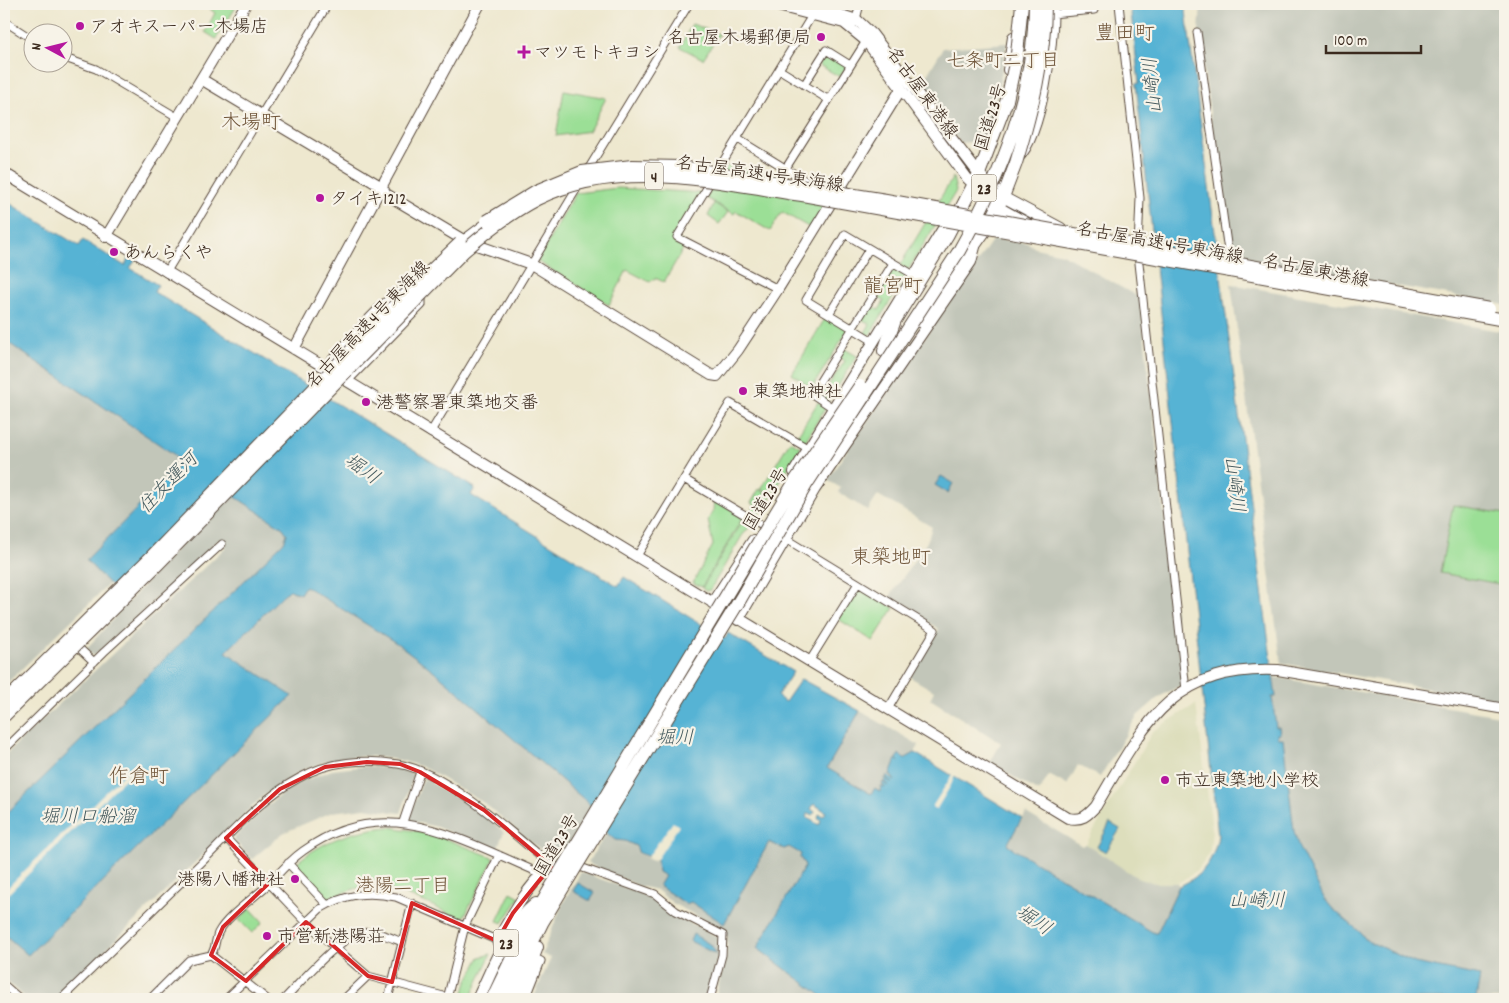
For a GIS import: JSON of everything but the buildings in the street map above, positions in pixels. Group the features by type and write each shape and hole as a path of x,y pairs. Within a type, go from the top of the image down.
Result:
{"highway":[{"name":"国道23号","path":"504,999 549,901 558,875 741,598 806,485 952,249 974,210 1003,142 1017,92 1028,24 1028,4"},
{"name":"国道23号","path":"890,348 959,252 1000,171 1019,116 1025,90 1032,48 1035,4"},
{"path":"890,348 910,336 977,242 1001,202 1016,163 1039,80 1046,25 1046,4"},
{"path":"890,348 894,320 956,219 977,180 991,144 1007,100 1017,54 1018,5"},
{"path":"468,242 508,211 566,173 589,163 616,158 682,160 781,175 876,192 886,200"},
{"name":"名古屋高速4号東海線","path":"4,703 150,557 432,268 481,225 519,199 554,182 582,172 616,167 653,166 700,170 886,200 1505,314"},
{"name":"名古屋高速4号東海線","path":"4,716 275,445 438,275 484,234 510,215 564,188 589,181 626,176 680,178 808,196 1505,321"},
{"path":"508,211 538,200 568,193 633,184 690,187 796,200 808,196"},
{"name":"国道23号","path":"492,999 549,901"},
{"name":"23","path":"478,999 508,938 527,911 549,901"},
{"name":"23","path":"517,999 549,901"}],"street":[{"path":"106,236 246,4"},
{"path":"166,273 328,4"},
{"path":"294,349 480,4"},
{"path":"430,433 689,4"},
{"name":"名古屋東港線","path":"770,4 812,8 854,23 872,34 977,180"},
{"path":"854,23 860,4"},
{"path":"1016,163 1026,152 1043,101 1054,4"},
{"path":"991,144 1008,67 1018,5 1054,14 1094,10 1094,4"},
{"path":"1119,4 1140,198 1140,252 1186,690"},
{"path":"778,289 677,236 780,70 812,8"},
{"path":"4,21 22,33"},
{"name":"名古屋東港線","path":"854,23 901,89 977,180 1001,202 1045,222 1084,238 1140,252 1505,314"},
{"path":"1197,32 1226,266"},
{"path":"786,168 866,40"},
{"path":"804,85 826,50 850,65"},
{"path":"72,60 96,68 178,117"},
{"path":"780,70 829,100"},
{"path":"200,79 382,186 386,194 468,242 531,264 711,375 717,376 738,350 778,289 901,89"},
{"path":"738,138 833,198"},
{"path":"4,173 430,433 637,556 738,620 1001,776 1052,810 1078,820 1087,816 1096,806 1145,725 1161,708 1197,684 1237,671 1278,670 1505,710"},
{"path":"712,603 761,527 942,230 956,219"},
{"path":"873,341 806,300 844,234 914,275"},
{"path":"388,321 417,289 468,242"},
{"path":"738,620 815,490 971,262 977,242"},
{"path":"829,314 869,249"},
{"path":"833,408 812,394 893,263"},
{"name":"名古屋東港線","path":"1226,266 1505,321"},
{"path":"324,368 387,299 404,287 410,285 417,289 422,305 347,382"},
{"path":"637,556 730,403 808,449"},
{"path":"684,479 935,630 888,709"},
{"path":"4,750 94,662 222,544"},
{"path":"4,721 78,647 168,548"},
{"path":"809,662 858,582"},
{"path":"78,647 94,662"},
{"path":"61,999 226,838 280,790 300,777 325,767 346,762 367,762 400,764 420,772 445,784 484,810 558,875"},
{"path":"403,822 420,772"},
{"path":"211,955 218,934 223,927 288,863 311,846 338,832 368,824 403,822 440,830 542,874 558,875 583,868 655,894 676,911 723,935 722,954 710,999"},
{"path":"226,838 306,922 368,976 447,998 465,926 499,856"},
{"path":"288,863 327,905"},
{"path":"226,999 306,922 327,905 362,893 377,893 412,903 499,942 513,913 542,874"},
{"path":"388,999 412,903"},
{"path":"284,999 346,939 360,933 379,934 402,942"},
{"path":"150,999 189,960 211,955 246,980 267,999"},
{"path":"526,999 541,961 539,960"},
{"path":"344,999 368,976"},
{"path":"4,985 20,999"}],"highlighted area":[{"path":"367,762 400,764 420,772 484,810 551,866 513,913 497,941 412,903 392,982 368,976 306,922 246,981 211,955 223,927 269,883 226,838 280,789 325,767"}],"shaded area":[{"path":"1201,4 1505,4 1505,305 1244,259 1244,254 1228,248 1199,31"},
{"path":"1007,43 995,106 983,141 960,143 920,87 943,48"},
{"path":"993,239 1028,243 1035,248 1062,254 1140,298 1183,684 1159,697 1137,716 1100,777 1078,765 1067,785 1049,775 1039,792 990,763 1001,743 930,699 934,691 910,677 939,629 889,598 927,542 932,527 878,495 868,511 838,492 841,488 827,480"},
{"path":"1231,284 1505,332 1505,702 1281,663"},
{"path":"4,340 175,455 178,464 177,468 86,560 109,584 4,686"},
{"path":"229,492 283,528 287,534 284,542 4,816 4,756 226,547 219,540 94,656 86,649"},
{"path":"304,586 398,644 434,671 593,807 557,863 484,803 423,767 400,760 370,756 345,757 327,761 302,770 263,796 55,999 27,999 4,979 4,934 28,955 292,696 226,652 283,595"},
{"path":"1274,677 1505,717 1505,999 1476,999 1480,976 1415,963 1378,948 1366,940 1324,898 1306,865 1294,831 1282,738 1278,738 1279,727 1276,727 1272,697 1276,696"},
{"name":"市立東築地小学校","path":"1196,704 1212,829 1210,851 1199,868 1187,878 1177,883 1155,883 1139,880 1086,844 1153,731"},
{"path":"860,711 919,745 915,753 898,760 900,762 895,765 892,776 896,780 891,777 889,779 892,783 886,783 887,787 882,784 885,788 871,794 826,767"},
{"path":"367,766 398,769 414,774 401,813 365,808 332,812 283,833 252,859 234,840 265,808 285,791 302,781 332,770"},
{"path":"425,779 479,811 504,832 496,851 437,827 411,821 409,818"},
{"path":"1026,813 1082,846 1086,844 1139,879 1155,883 1177,883 1179,886 1157,933 1154,934 1007,845"},
{"path":"607,833 615,840 625,841 636,846 637,850 644,855 657,859 658,870 665,876 660,886 686,904 691,902 724,924 769,842 784,849 788,847 801,855 805,866 757,948 826,999 715,999 726,957 728,938 722,929 674,904 657,890 639,886 587,863"},
{"path":"581,872 653,898 670,912 717,937 718,956 706,999 533,999 551,958 542,954 563,903"},
{"path":"832,995 839,999 826,999"}],"green space":[{"path":"204,4 238,4 216,39 205,32 215,13"},
{"path":"692,24 719,34 703,59 680,47"},
{"path":"826,51 848,64 840,77 819,65"},
{"path":"564,90 606,98 589,131 556,136"},
{"path":"726,166 788,177 828,201 810,228 782,212 770,231 736,211 734,214 706,198"},
{"path":"953,177 956,191 908,270 900,265"},
{"path":"618,188 704,193 675,237 686,244 664,282 655,278 650,282 627,270 609,305 537,261 576,193"},
{"path":"714,203 728,212 719,224 708,216"},
{"path":"895,267 907,274 869,336 865,333 870,324 861,319 869,304 879,310 884,301 875,296"},
{"path":"827,315 849,328 812,388 792,374"},
{"path":"843,348 857,356 828,402 816,392 819,387 825,390 845,361 838,356"},
{"path":"818,402 826,407 804,443 796,438"},
{"path":"790,441 801,447 772,495 761,489"},
{"path":"759,489 771,497 756,517 750,514 755,505 751,503"},
{"path":"714,499 743,517 702,587 693,583 713,545 708,520 713,511"},
{"path":"1453,505 1505,514 1505,585 1440,573"},
{"path":"744,518 753,523 742,536 710,590 706,591 702,588"},
{"path":"859,586 894,608 873,641 838,619"},
{"path":"389,827 430,833 492,857 493,860 464,917 461,919 412,897 373,888 355,889 323,899 295,867 295,864 305,856 327,843 351,834"},
{"path":"511,892 520,897 503,923 497,921"},
{"path":"250,908 263,922 252,933 239,920"},
{"path":"491,954 470,999 462,999 467,982 480,957"}],"water":[{"name":"堀川","path":"1130,4 1185,4 1276,697 1272,697 1276,727 1279,727 1280,734 1277,734 1278,738 1283,738 1294,831 1299,848 1324,898 1366,940 1415,963 1480,976 1476,999 839,999 832,995 826,999 757,948 805,866 800,857 801,854 789,847 784,849 769,842 724,924 691,902 686,904 659,886 665,876 658,872 657,859 639,853 636,846 625,841 615,840 587,816 593,807 434,671 398,644 305,586 300,594 290,590 283,595 226,652 292,696 28,955 4,934 4,816 284,542 287,534 283,528 225,490 214,490 112,587 86,560 177,468 177,460 175,455 4,340 4,200 79,246 83,240 125,266 129,257 135,261 130,268 158,285 154,292 475,488 471,495 618,586 624,577 725,639 728,633 793,672 777,696 785,702 801,679 860,711 827,768 871,794 875,788 880,792 881,786 885,788 882,784 883,782 888,786 884,781 885,778 892,783 886,777 887,775 895,781 890,774 896,759 899,762 897,759 899,754 904,759 915,753 1022,818 1007,845 1154,933 1157,933 1179,886 1194,878 1206,866 1214,852 1218,835 1136,84 1139,83","holes":["814,804 826,812 823,816 819,814 818,818 821,820 819,825 806,817 809,813 813,815 815,812 811,809"]},
{"path":"941,476 953,483 948,493 935,485"},
{"path":"1110,823 1120,829 1106,852 1097,847"},
{"path":"578,883 595,893 590,901 573,891"},
{"path":"693,934 711,945 717,955 690,941"}],"pier":[{"path":"131,767 134,770 4,896 4,891"},
{"path":"953,774 955,775 951,785 936,810 932,807"},
{"path":"673,822 679,826 657,859 652,861 647,858"}],"place":[{"name":"アオキスーパー木場店","path":"80,26"},
{"name":"名古屋木場郵便局","path":"821,37"},
{"name":"マツモトキヨシ","path":"524,52"},
{"name":"タイキ1212","path":"320,198"},
{"name":"あんらくや","path":"114,252"},
{"name":"東築地神社","path":"743,391"},
{"name":"港警察署東築地交番","path":"366,402"},
{"name":"市立東築地小学校","path":"1165,780"},
{"name":"港陽八幡神社","path":"295,879"},
{"name":"市営新港陽荘","path":"267,936"}],"district":[{"name":"豊田町","path":"1125,32"},
{"name":"七条町二丁目","path":"1003,59"},
{"name":"木場町","path":"251,121"},
{"name":"龍宮町","path":"893,285"},
{"name":"東築地町","path":"891,556"},
{"name":"作倉町","path":"139,775"},
{"name":"港陽二丁目","path":"403,884"}],"water label":[{"name":"山崎川","path":"1151,86"},
{"name":"住友運河","path":"167,482"},
{"name":"山崎川","path":"1236,484"},
{"name":"堀川口船溜","path":"88,815"},
{"name":"山崎川","path":"1257,899"}]}
